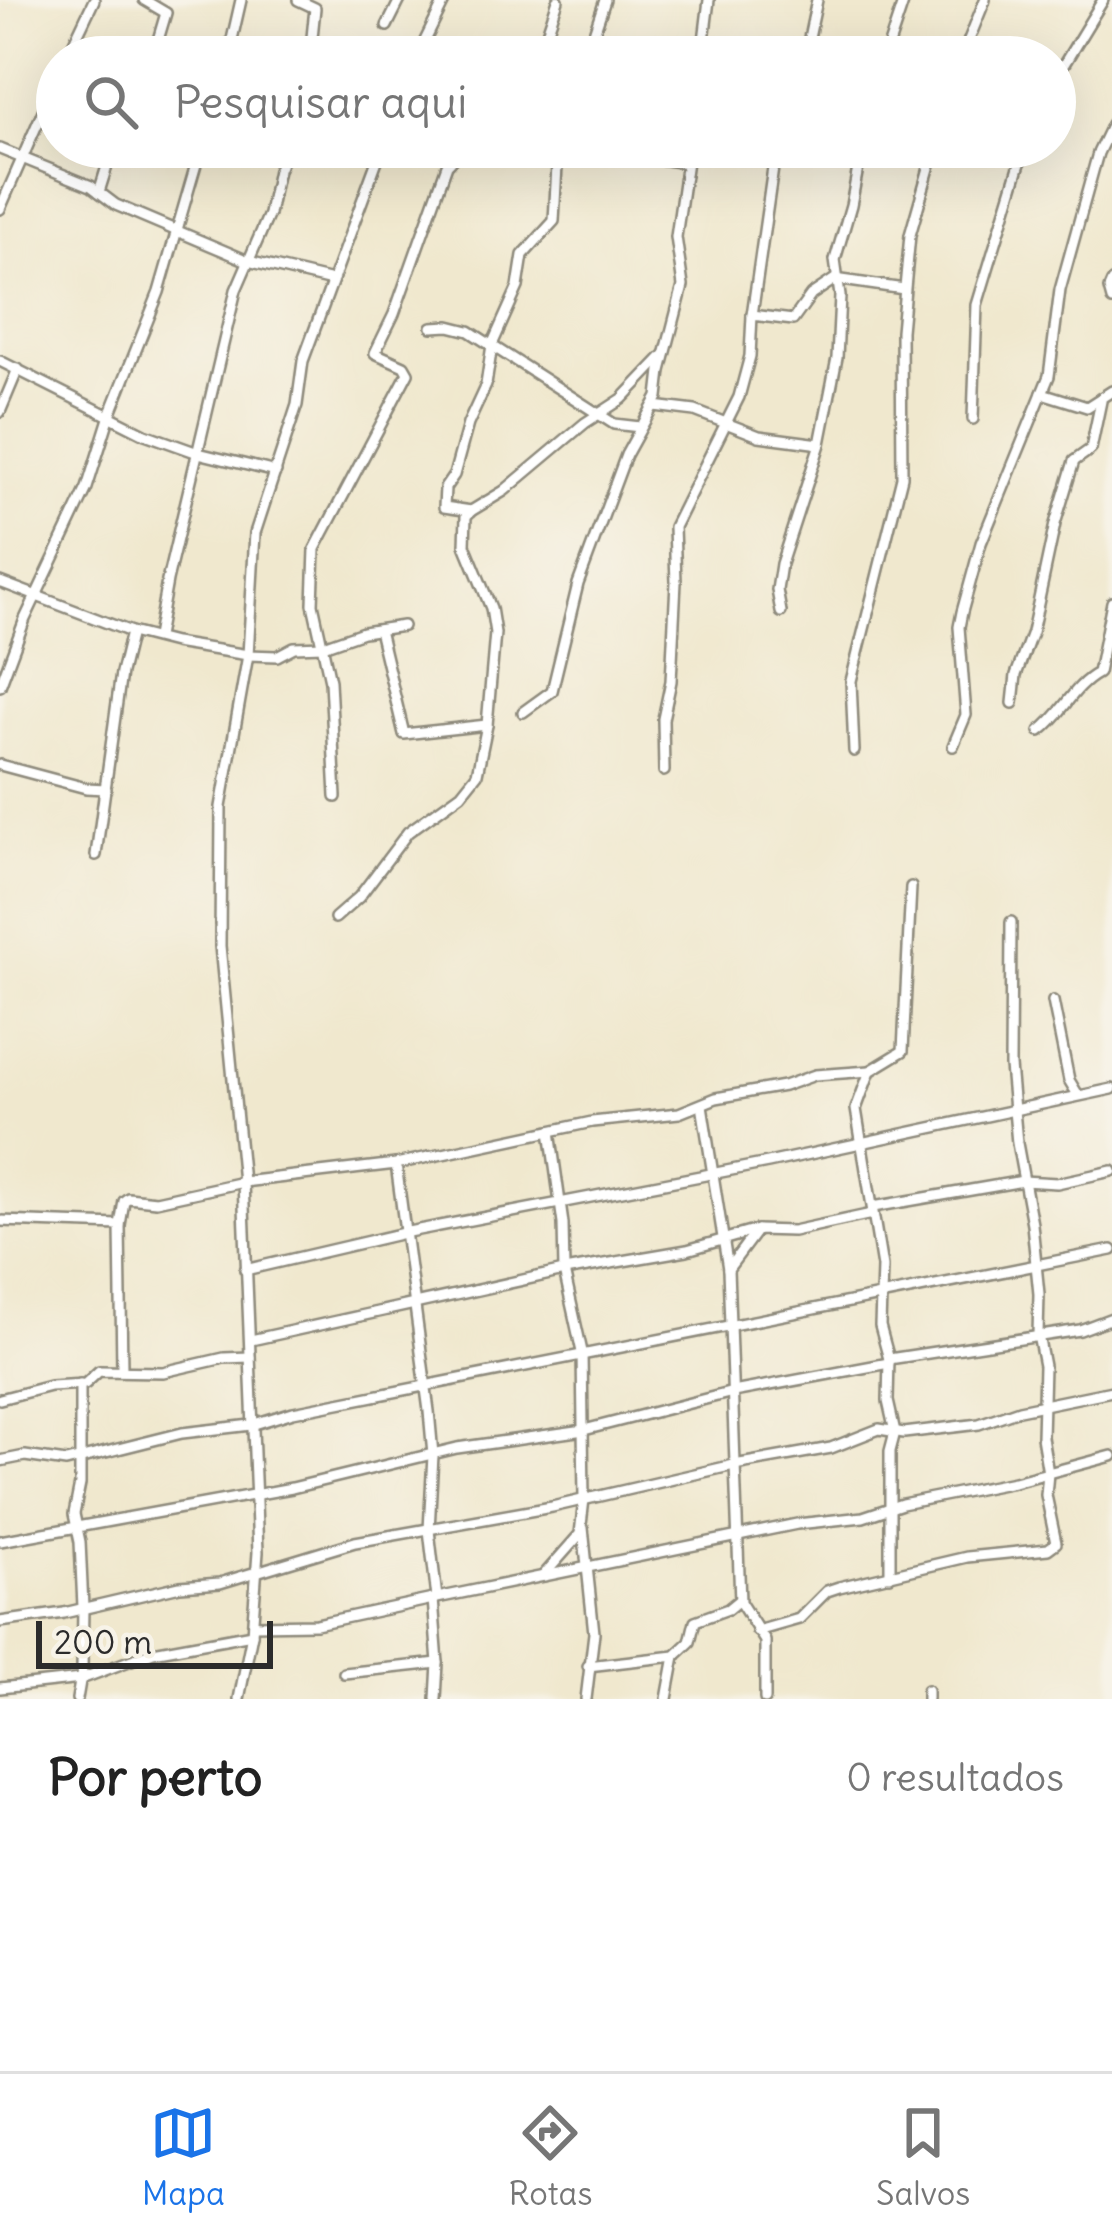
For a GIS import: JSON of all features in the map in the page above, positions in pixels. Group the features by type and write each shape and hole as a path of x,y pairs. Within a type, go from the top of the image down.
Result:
{"street":[{"path":"77,36 94,0"},
{"path":"144,0 166,13 163,36"},
{"path":"233,36 242,0"},
{"path":"298,0 315,8 314,36"},
{"path":"387,26 400,0"},
{"path":"427,36 445,0"},
{"path":"546,36 558,0"},
{"path":"593,36 605,0"},
{"path":"705,36 709,0"},
{"path":"809,36 817,0"},
{"path":"892,36 904,0"},
{"path":"971,36 986,0"},
{"path":"1076,44 1103,0"},
{"path":"953,746 966,715 962,612 981,543 1053,359 1060,290 1098,152 1112,124"},
{"path":"0,209 36,127"},
{"path":"0,149 36,165"},
{"path":"43,168 248,261 332,281"},
{"path":"99,192 106,168"},
{"path":"0,686 25,619 87,488 159,292 194,168"},
{"path":"158,638 167,580 228,321 269,214 279,168"},
{"path":"239,1699 252,1629 255,1494 243,1182 220,946 221,807 248,655 256,533 297,405 303,361 374,168"},
{"path":"336,797 330,681 314,604 316,549 408,373 375,350 394,314 446,168"},
{"path":"470,511 445,507 445,488 454,476 468,424 486,385 492,345 518,287 523,255 554,221 557,168"},
{"path":"523,712 552,692 578,584 640,427 654,406 683,286 676,237 685,168"},
{"path":"664,771 663,719 671,681 677,554 674,527 729,422 750,356 774,168"},
{"path":"781,612 777,590 781,564 820,444 837,358 840,296 835,260 858,168"},
{"path":"854,751 851,681 902,477 904,290 910,236 928,168"},
{"path":"974,419 977,305 1019,168"},
{"path":"752,315 793,320 811,296 835,279 904,290"},
{"path":"1112,282 1112,300"},
{"path":"432,328 469,331 622,428 640,427"},
{"path":"335,918 359,897 408,832 461,794 477,774 488,725 495,633 491,608 465,545 466,516 622,399 664,354"},
{"path":"0,361 145,434 276,472"},
{"path":"0,412 18,369"},
{"path":"1042,393 1080,406 1107,399"},
{"path":"1013,703 1055,524 1075,461 1091,449 1107,399"},
{"path":"654,406 695,411 759,436 820,444"},
{"path":"0,581 131,632 248,655 277,656 294,646 323,646 403,626"},
{"path":"1040,731 1079,684 1098,673 1112,602"},
{"path":"379,630 404,734 488,725"},
{"path":"96,855 131,632"},
{"path":"0,765 106,789"},
{"path":"122,1370 120,1225 128,1198 157,1201 243,1182 396,1164 550,1131 679,1113 815,1075 870,1071 903,1051 911,886"},
{"path":"757,1631 799,1618 827,1591 967,1557 1054,1547 1055,1522 1046,1495 1041,1408 1044,1366 1030,1205 1010,1066 1011,922"},
{"path":"1053,1001 1069,1080 1078,1095"},
{"path":"870,1071 856,1109 882,1268 880,1326 889,1361 888,1401 895,1432 890,1451 890,1576"},
{"path":"244,1270 408,1232 1112,1089"},
{"path":"702,1105 728,1269 740,1600 765,1642 765,1699"},
{"path":"550,1131 565,1271 582,1352 583,1528 594,1633 586,1699"},
{"path":"396,1164 434,1455 429,1530 436,1699"},
{"path":"251,1340 565,1271 687,1250 757,1230 793,1231 1023,1181 1057,1183 1112,1171"},
{"path":"0,1220 120,1225"},
{"path":"728,1269 757,1230"},
{"path":"0,1461 25,1456 66,1462 182,1433 251,1425 293,1412 582,1352 1112,1250"},
{"path":"0,1541 584,1430 733,1392 1080,1330 1112,1318"},
{"path":"0,1400 50,1386 91,1382 99,1371 163,1372 250,1357"},
{"path":"77,1699 83,1606 75,1525 81,1458 80,1384"},
{"path":"0,1622 256,1573 356,1542 831,1448 879,1429 895,1432 979,1424 1019,1410 1112,1391"},
{"path":"0,1688 81,1679 153,1652 252,1629 316,1624 737,1536 863,1516 1112,1456"},
{"path":"542,1578 583,1528"},
{"path":"588,1666 675,1656 690,1642 695,1621 740,1600"},
{"path":"668,1699 675,1656"},
{"path":"344,1673 438,1663"}]}
